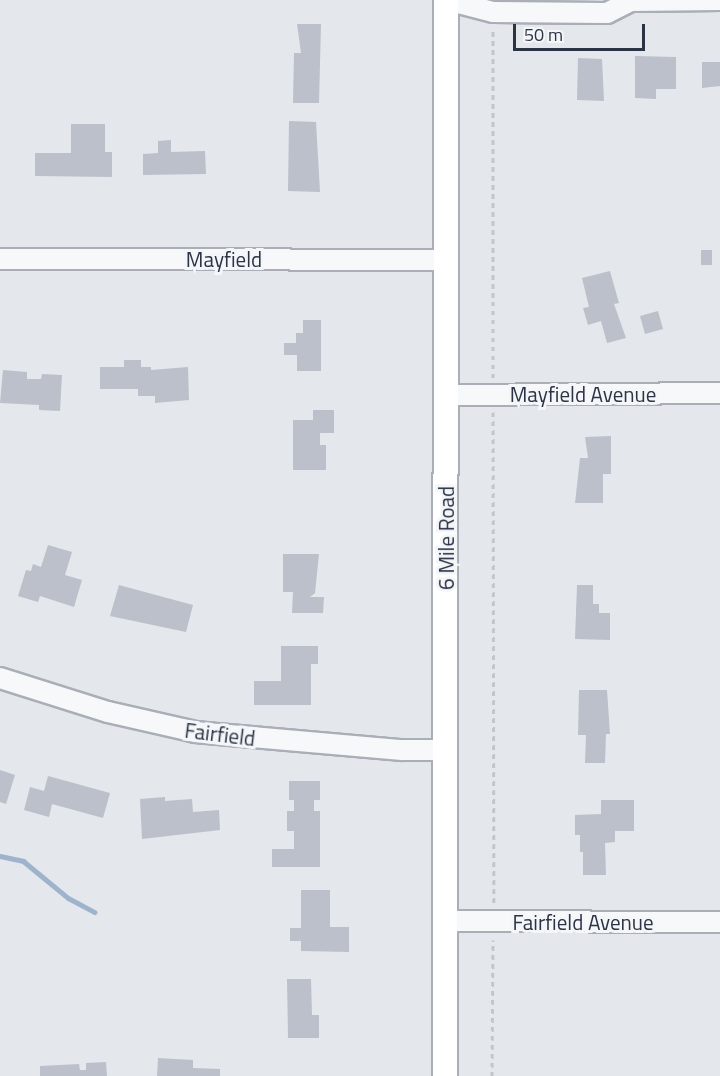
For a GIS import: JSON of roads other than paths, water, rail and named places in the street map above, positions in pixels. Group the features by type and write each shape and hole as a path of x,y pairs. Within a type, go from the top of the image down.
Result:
{"main road":[{"name":"6 Mile Road","path":"445,1076 448,260 446,0"}],"street":[{"path":"446,0 493,12 607,13 629,1 720,0"},
{"name":"Mayfield","path":"0,259 448,260"},
{"name":"Mayfield Avenue","path":"447,395 720,393"},
{"name":"Fairfield","path":"0,678 108,712 195,732 402,750 447,750"},
{"name":"Fairfield Avenue","path":"445,921 720,922"}],"waterway":[{"path":"0,856 23,861 68,898 94,912"}]}
